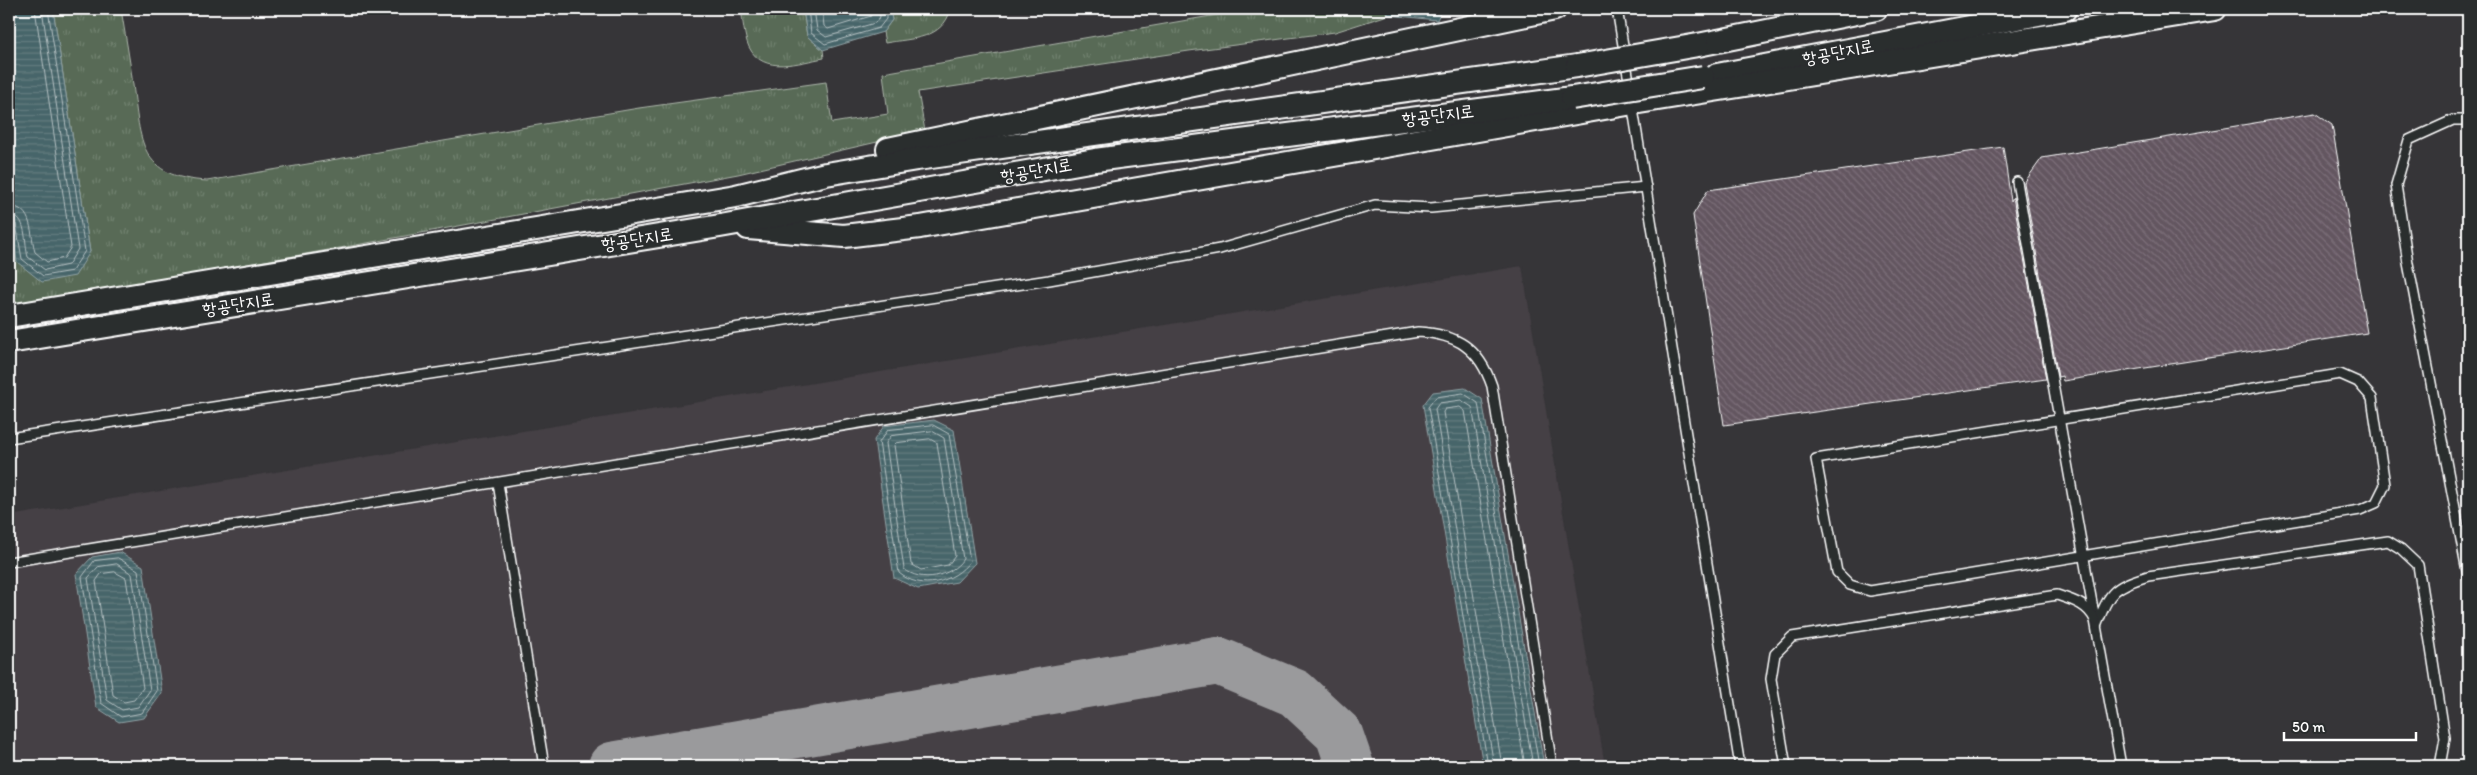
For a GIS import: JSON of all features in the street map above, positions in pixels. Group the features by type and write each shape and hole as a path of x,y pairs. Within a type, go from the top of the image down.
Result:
{"street":[{"path":"915,151 1555,9"},
{"name":"항공단지로","path":"9,316 736,196 825,168 915,151 1577,66 1698,45 1876,9"},
{"name":"항공단지로","path":"9,342 720,226 832,204 1105,158 1572,98 1703,77 2066,9"},
{"path":"720,226 844,236 920,227 1632,104 2215,9"}],"lane":[{"path":"1617,9 1740,766"},
{"path":"2468,120 2453,120 2409,140 2396,185 2408,263 2468,576"},
{"path":"2017,182 2121,766"},
{"path":"9,438 1048,280 1220,249 1375,205 1431,208 1646,186"},
{"path":"9,562 1418,332 1440,333 1452,338 1476,355 1485,367 1492,386 1552,766"},
{"path":"2340,374 2358,382 2372,398 2385,485 2376,503 2360,510 1870,591 1850,585 1837,572 1816,460 2060,420 2340,374"},
{"path":"498,483 544,766"},
{"path":"2097,624 2108,597 2125,583 2140,579 2388,541 2401,549 2418,565 2445,738 2440,766"},
{"path":"1786,766 1771,679 1775,654 1792,637 2057,595 2075,601 2091,612 2097,624"}],"shaded area":[{"path":"1522,266 1605,766 9,766 9,516"}],"green space":[{"path":"53,9 121,9 138,123 148,153 156,164 168,172 185,178 207,181 639,108 826,82 832,123 888,114 883,73 1251,9 1387,9 1388,15 1335,32 1189,51 918,92 925,131 738,174 351,246 9,306 9,211 17,262 90,252"},
{"path":"741,9 803,9 807,36 823,50 824,58 783,65 763,62 755,56 749,47"},
{"path":"890,9 951,9 947,19 934,32 925,36 885,43 883,32 892,20"}],"water":[{"path":"9,9 53,9 90,252 75,276 42,282 17,262 9,211"},
{"path":"803,9 890,9 892,20 883,32 823,50 807,36"},
{"path":"1387,9 1442,9 1437,20 1388,15"},
{"path":"1465,388 1482,399 1544,766 1483,766 1423,405 1433,392"},
{"path":"934,420 954,430 975,563 957,582 918,589 894,578 874,440 884,426"},
{"path":"120,552 143,566 162,693 144,718 119,722 96,707 76,574 92,557"}],"building":[{"path":"2315,113 2332,125 2367,333 2063,381 2062,376 2058,377 2024,183 2042,158"},
{"path":"2003,147 2011,201 2013,197 2046,379 1724,425 1693,215 1708,190"}],"taxiway":[{"path":"612,766 1218,661 1295,693 1339,734 1350,766"}]}
